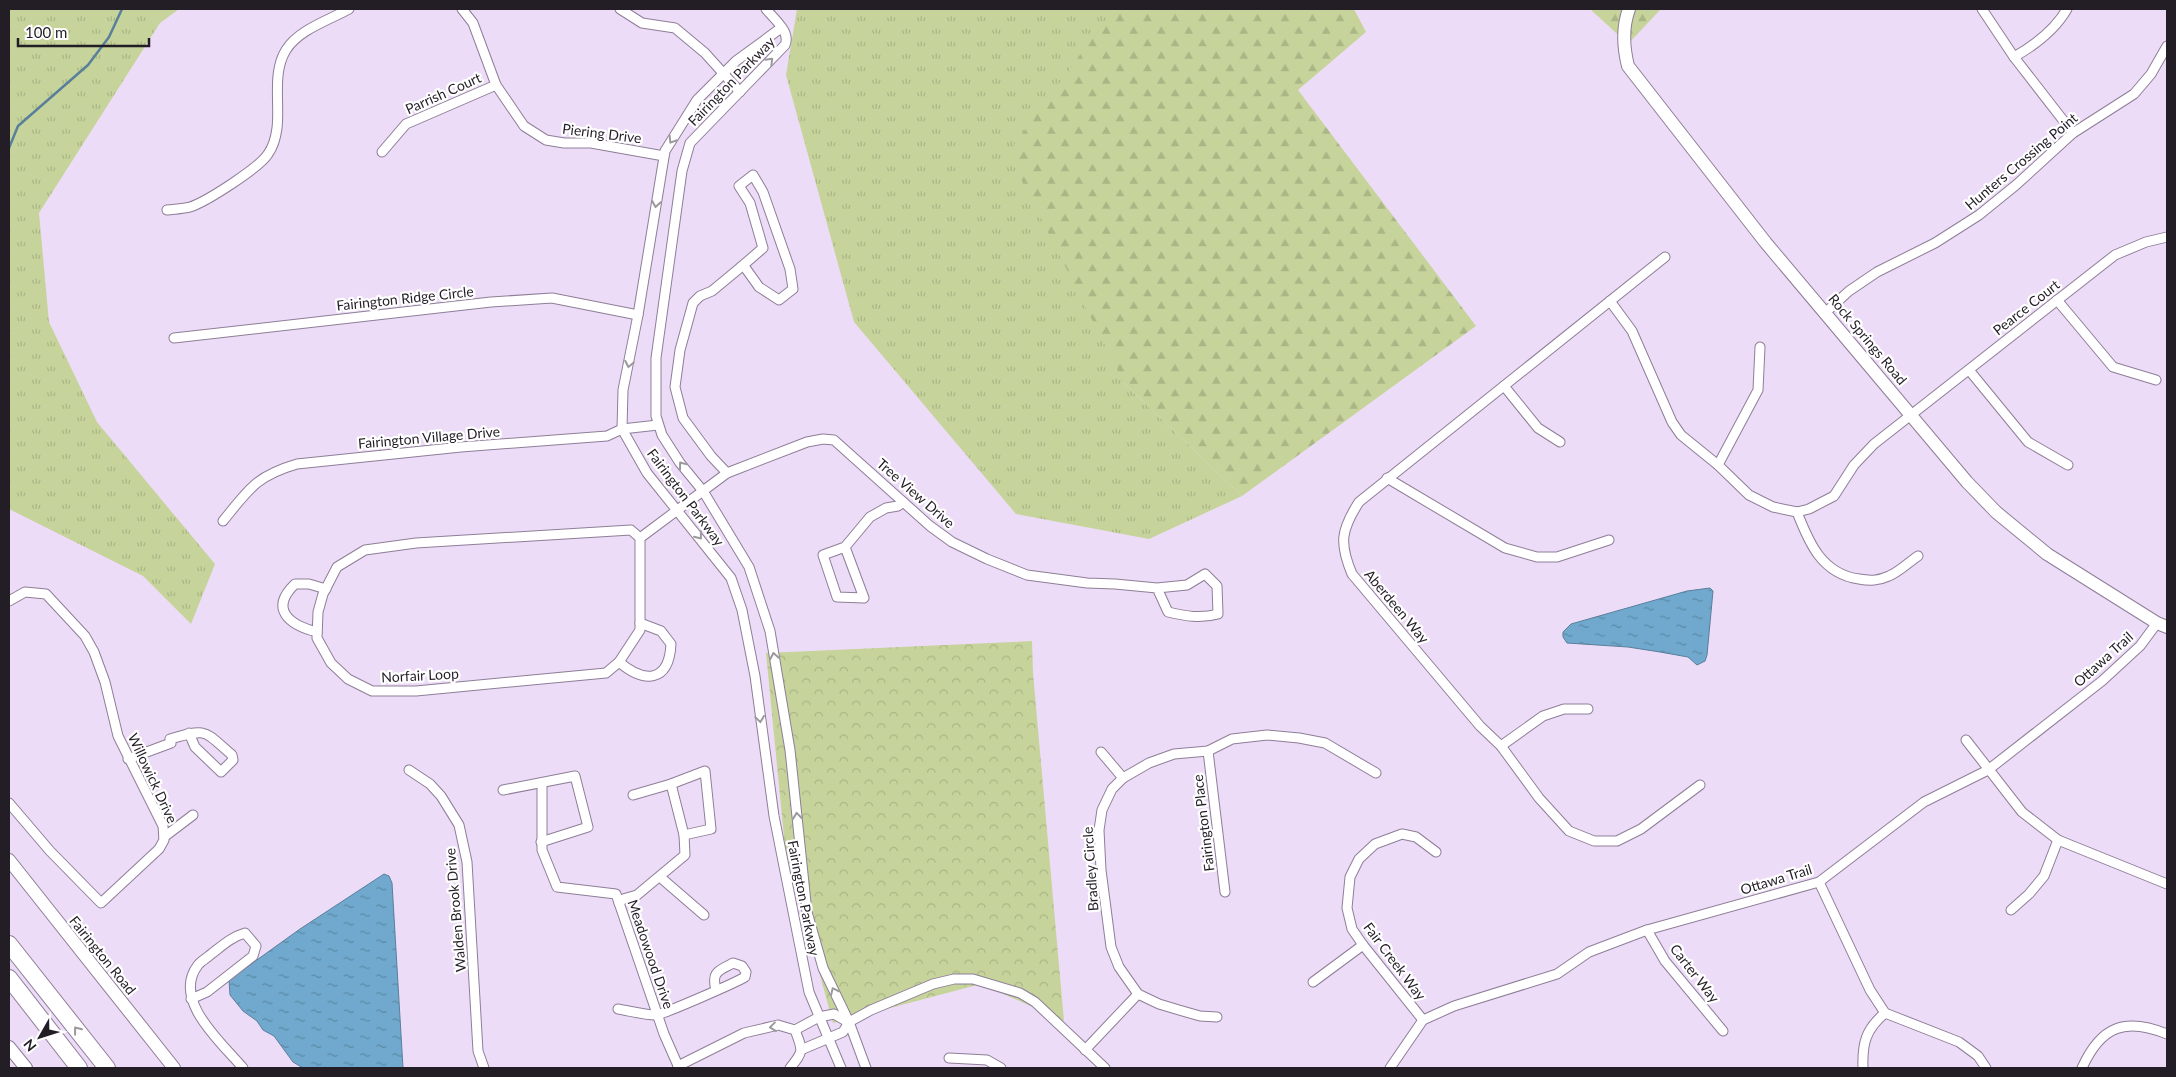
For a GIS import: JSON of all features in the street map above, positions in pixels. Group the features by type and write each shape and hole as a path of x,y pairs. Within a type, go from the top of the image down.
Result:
{"highway":[{"path":"9,944 107,1068"},
{"path":"9,978 79,1068"}],"street":[{"path":"167,210 190,207 208,198 259,164 268,154 277,129 280,62 286,50 294,38 349,9"},
{"name":"Piering Drive","path":"462,9 473,23 496,85 524,126 546,140 564,143 591,143 664,156"},
{"path":"620,9 642,23 675,28 705,53 740,92"},
{"path":"766,9 781,28"},
{"name":"Rock Springs Road","path":"1629,9 1624,34 1624,51 1628,66 1766,243 1826,312 1967,482 1996,512 2047,554 2162,625"},
{"path":"1982,9 2014,57 2073,133"},
{"path":"2014,57 2032,47 2059,22 2067,9"},
{"name":"Fairington Parkway","path":"841,1068 809,992 775,826 755,676 742,610 732,578 647,473 622,429 623,390 638,315 665,151 697,100 736,61 781,28 786,33 788,40 786,45 690,143 682,171 656,358 656,416 662,436 680,463 703,491 749,567 770,631 790,750 807,912 823,968 848,1022 866,1068"},
{"name":"Hunters Crossing Point","path":"1826,312 1849,291 1876,272 1935,243 1980,216 2073,133 2134,94 2151,74 2167,46"},
{"name":"Parrish Court","path":"382,152 406,124 496,85"},
{"path":"727,473 683,418 675,387 680,350 693,303 700,296 712,291 763,248 750,203 738,186 752,176 763,192 790,269 793,289 779,300 760,287 744,266 741,267"},
{"name":"Pearce Court","path":"1797,512 1809,509 1834,496 1854,465 1874,444 2115,255 2146,242 2167,237"},
{"name":"Aberdeen Way","path":"1665,257 1359,502 1346,522 1343,537 1345,557 1352,574 1480,726 1501,746 1539,798 1569,831 1594,842 1617,841 1641,829 1700,785"},
{"name":"Fairington Ridge Circle","path":"174,338 491,302 552,298 638,315"},
{"path":"2057,300 2113,367 2156,380"},
{"path":"1610,301 1632,332 1672,422 1681,434 1718,465 1749,495 1761,503 1797,512 1809,543 1823,562 1837,573 1849,578 1875,581 1890,576 1918,556"},
{"path":"1718,465 1758,390 1760,347"},
{"path":"1969,370 2028,442 2068,465"},
{"path":"1504,386 1538,428 1560,442"},
{"name":"Fairington Village Drive","path":"223,521 253,484 275,470 298,464 452,448 607,436 622,429 658,425"},
{"name":"Tree View Drive","path":"678,510 727,473 806,442 823,439 834,440 903,502 952,542 1027,575 1087,584 1115,584 1157,588 1187,585 1205,574 1217,586 1218,614 1206,617 1189,617 1168,612 1157,588"},
{"path":"1387,478 1505,548 1537,557 1557,557 1610,540"},
{"path":"845,547 864,598 836,597 823,555 845,547 870,516 886,508 898,506 903,502"},
{"path":"640,538 678,510"},
{"name":"Norfair Loop","path":"631,530 640,538 640,630 619,662 606,673 416,691 372,691 348,679 331,664 317,638 318,612 336,567 365,550 416,543 631,530"},
{"path":"317,632 302,628 289,621 285,614 283,600 287,592 295,584 309,584 326,589"},
{"name":"Willowick Drive","path":"9,601 25,592 46,594 85,636 94,652 105,682 118,736 163,826 164,837 159,849 101,903 50,851 9,803"},
{"path":"619,662 639,676 649,677 665,667 670,657 671,644 661,631 640,623"},
{"name":"Ottawa Trail","path":"1423,1020 1454,1006 1557,974 1590,952 1648,930 1819,882 1924,802 1988,770 2102,682 2162,625"},
{"path":"1501,746 1542,716 1564,709 1588,709"},
{"path":"128,759 170,743 170,738 189,733 198,731 206,733 232,755 233,760 225,770 221,772 196,747 189,733"},
{"name":"Bradley Circle","path":"1138,994 1119,967 1111,947 1101,870 1098,830 1102,810 1112,789 1124,778 1149,763 1174,754 1208,751 1232,739 1266,736 1299,738 1325,743 1376,773"},
{"path":"1966,740 2022,812 2058,840 2167,884"},
{"name":"Fairington Place","path":"1208,751 1225,892"},
{"path":"1101,752 1124,778"},
{"name":"Walden Brook Drive","path":"410,770 426,781 442,796 459,825 467,862 478,1051 484,1068"},
{"path":"633,795 671,784 705,771 711,829 684,835"},
{"path":"503,790 575,776 588,827 542,842 542,783"},
{"path":"619,904 623,899 637,895 685,856 684,835 671,784"},
{"path":"164,837 193,815"},
{"name":"Fair Creek Way","path":"1423,1020 1352,929 1347,908 1350,878 1359,859 1375,844 1402,834 1416,837 1436,852"},
{"path":"2011,910 2029,894 2044,876 2058,840"},
{"name":"Meadowood Drive","path":"542,842 542,850 557,887 616,894 657,1015 679,1067"},
{"name":"Fairington Road","path":"9,860 174,1068"},
{"path":"660,876 704,915"},
{"path":"1819,882 1870,990 1885,1013 1959,1042 1978,1056 1986,1068"},
{"name":"Carter Way","path":"1648,930 1665,961 1723,1031"},
{"path":"191,999 207,992 253,956 256,946 245,933 234,936 198,965 192,981 191,999 197,1013 243,1068"},
{"path":"1313,982 1363,945"},
{"path":"790,1068 803,1049 843,1032 848,1022 871,1010 932,984 954,979 972,979 1020,993 1035,1002 1105,1068"},
{"path":"618,1009 657,1015 716,990"},
{"path":"1085,1050 1138,994 1159,1004 1179,1010 1200,1016 1217,1017"},
{"path":"1863,1068 1862,1050 1866,1036 1873,1023 1885,1013"},
{"path":"679,1067 744,1033 778,1025 794,1030 819,1017 834,1014 848,1022"},
{"path":"1390,1068 1423,1020"},
{"path":"2082,1068 2098,1042 2111,1031 2125,1025 2147,1026 2167,1034"},
{"path":"794,1030 803,1049"},
{"path":"9,1047 26,1068"},
{"path":"949,1058 987,1060 1001,1068"}],"green space":[{"path":"9,9 179,9 160,23 39,213 49,322 97,422 215,564 191,624 143,576 9,509"},
{"path":"797,9 1107,9 1124,383 1242,496 1149,539 1016,514 854,322 786,75"},
{"path":"1107,9 1354,9 1366,32 1298,90 1476,326 1242,496 1124,383 1008,153 1107,18"},
{"path":"1590,9 1661,9 1628,44"},
{"path":"1032,641 1033,673 1064,1021 981,984 833,1023 785,847 766,653"}],"water":[{"path":"1710,588 1713,591 1707,655 1705,661 1697,665 1688,657 1628,647 1567,643 1563,637 1563,632 1571,624 1687,591"},
{"path":"384,874 389,876 392,883 403,1068 303,1068 293,1062 274,1036 263,1030 257,1021 243,1011 230,995 229,980 300,929"}],"waterway":[{"path":"9,148 18,126 88,65 109,37 122,9"}]}
